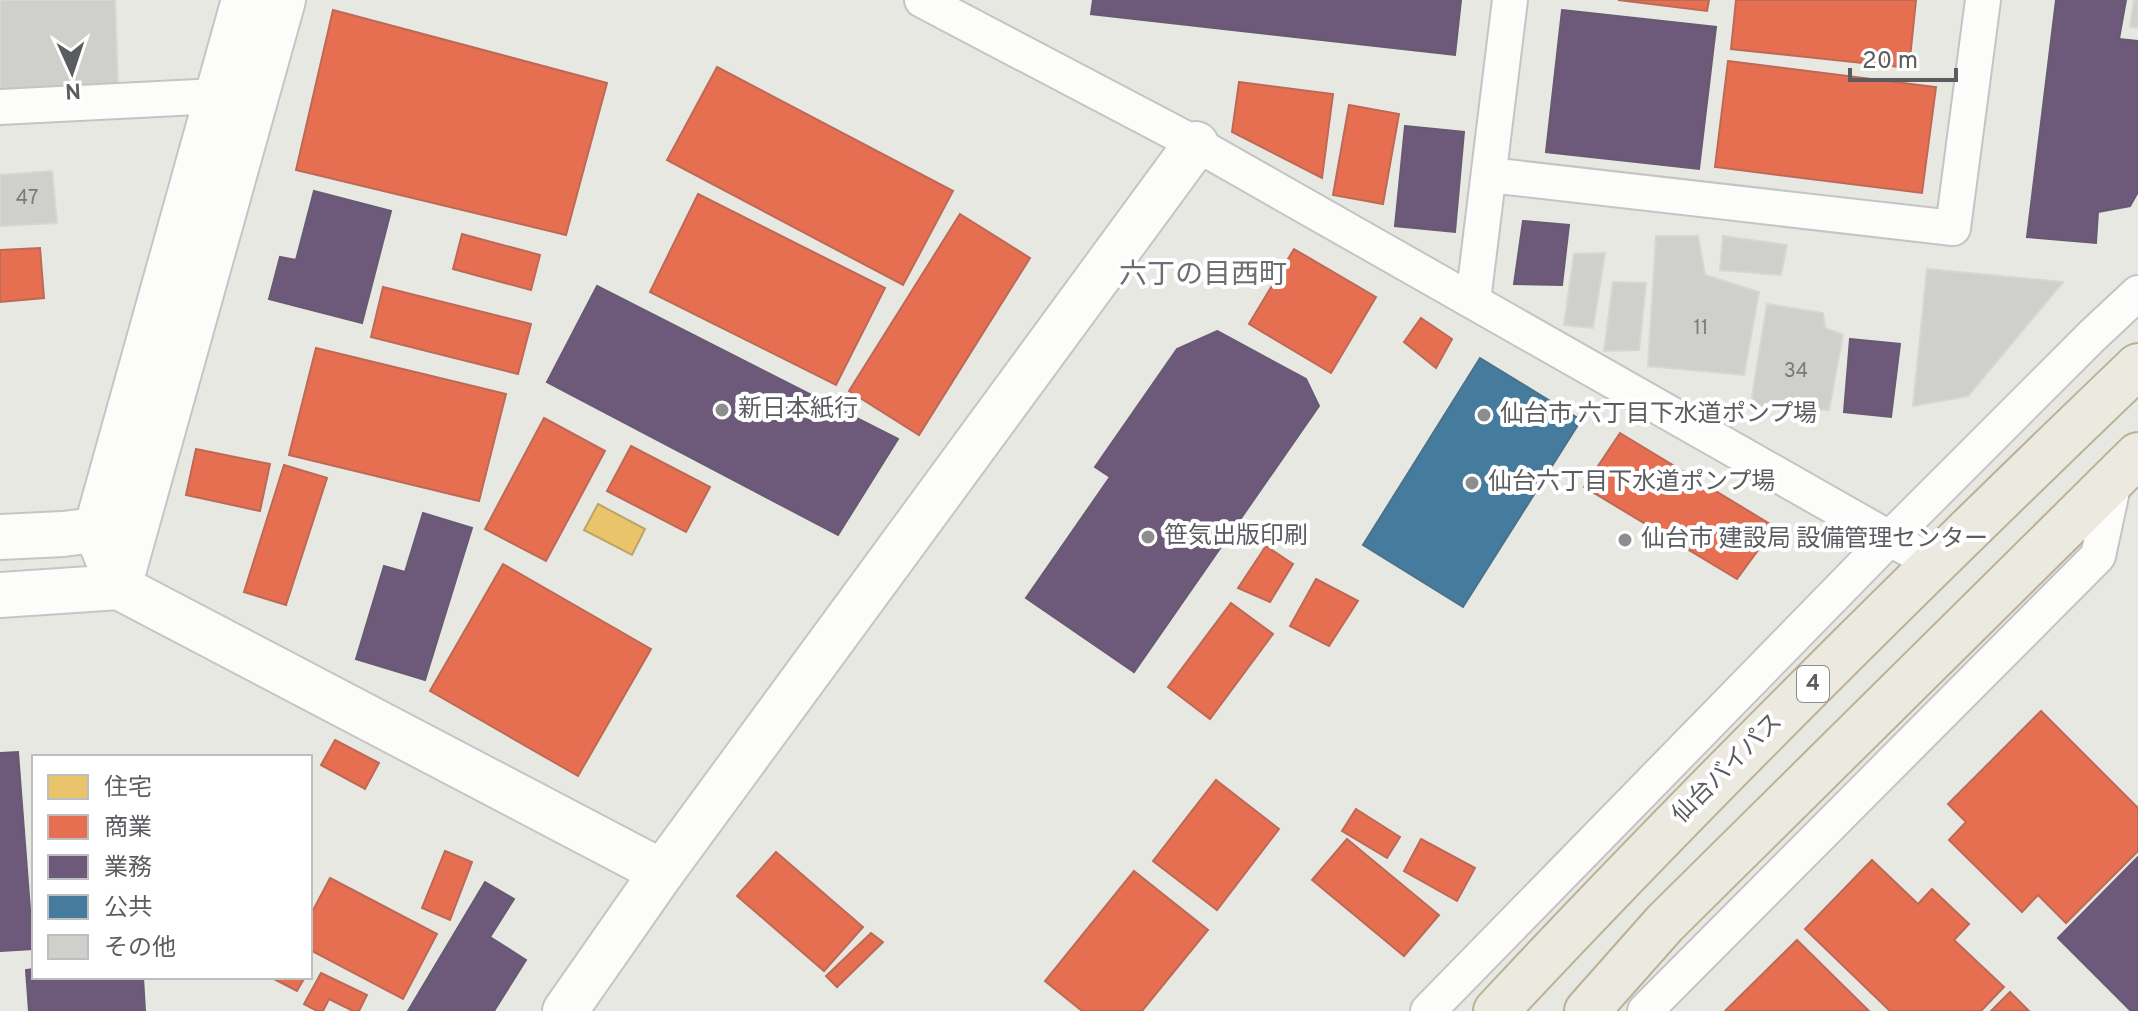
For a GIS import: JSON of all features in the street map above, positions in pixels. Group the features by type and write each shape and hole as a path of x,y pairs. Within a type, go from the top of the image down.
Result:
{"highway":[{"name":"仙台バイパス","path":"1496,1011 1607,892 1933,563 2138,366"},
{"path":"1587,1011 1665,923 2132,461"}],"street":[{"path":"119,587 96,530 244,0"},
{"path":"119,587 283,0"},
{"path":"922,0 1196,144 1933,563"},
{"path":"1473,301 1510,0"},
{"path":"1489,175 1953,228 1983,0"},
{"path":"0,107 217,96"},
{"path":"565,1011 662,872 1196,144"},
{"path":"1428,1011 1889,539 2138,293"},
{"path":"1645,1011 2098,556 2132,461"},
{"path":"0,537 96,530"},
{"path":"0,595 119,587 662,872"}],"building: 住宅":[{"path":"598,504 645,529 632,555 584,530"}],"building: 商業":[{"path":"1618,0 1709,0 1707,11"},
{"path":"1736,0 1916,0 1909,68 1731,49"},
{"path":"333,10 607,83 566,235 296,170"},
{"path":"1728,61 1936,87 1922,193 1715,167"},
{"path":"717,67 953,191 903,285 667,160"},
{"path":"1239,82 1333,94 1322,178 1232,132"},
{"path":"1349,105 1399,114 1383,204 1333,195"},
{"path":"698,194 885,288 836,385 650,292"},
{"path":"960,214 1030,258 919,435 849,391"},
{"path":"462,234 540,255 531,290 453,269"},
{"path":"40,248 44,298 0,302 0,250"},
{"path":"1294,249 1376,297 1331,373 1249,324"},
{"path":"383,287 531,324 518,374 371,337"},
{"path":"1421,318 1452,339 1436,368 1404,342"},
{"path":"316,348 506,394 479,501 289,455"},
{"path":"544,418 605,451 546,561 485,529"},
{"path":"1620,433 1775,527 1737,579 1584,487"},
{"path":"631,446 710,487 686,532 607,491"},
{"path":"196,449 270,464 260,511 186,495"},
{"path":"284,465 327,478 286,605 244,592"},
{"path":"1266,546 1293,564 1270,602 1238,588"},
{"path":"503,564 651,649 578,776 430,691"},
{"path":"1316,579 1358,601 1329,646 1290,626"},
{"path":"1231,603 1273,634 1210,719 1168,687"},
{"path":"2041,711 2138,808 2138,851 2066,923 2038,895 2022,912 1949,840 1966,822 1948,804"},
{"path":"335,740 379,763 365,789 321,765"},
{"path":"1216,780 1279,829 1217,910 1153,861"},
{"path":"1356,809 1400,837 1387,858 1342,831"},
{"path":"1347,839 1439,915 1404,956 1312,880"},
{"path":"1421,839 1475,868 1457,901 1404,871"},
{"path":"445,851 472,862 450,920 422,908"},
{"path":"776,852 863,927 824,971 737,896"},
{"path":"1872,860 1918,904 1932,889 1969,924 1954,940 2004,987 1981,1011 1890,1011 1805,929"},
{"path":"1134,871 1208,930 1142,1011 1082,1011 1045,981"},
{"path":"330,878 437,934 403,999 312,951 312,912"},
{"path":"871,933 883,942 837,987 826,976"},
{"path":"1797,940 1869,1011 1725,1011"},
{"path":"321,973 367,995 359,1011 329,999 323,1011 304,1004"},
{"path":"274,979 304,979 297,991"},
{"path":"2010,992 2029,1011 1991,1011"}],"building: 業務":[{"path":"1093,0 1461,0 1455,55 1091,14"},
{"path":"2056,0 2126,0 2119,39 2138,41 2138,192 2130,206 2098,212 2096,243 2027,237"},
{"path":"1562,10 1716,27 1699,169 1546,152"},
{"path":"1405,126 1464,132 1455,232 1395,226"},
{"path":"314,191 391,211 362,323 269,299 280,257 296,260"},
{"path":"1523,221 1569,225 1562,285 1514,284"},
{"name":"新日本紙行","path":"597,286 898,439 838,535 547,382"},
{"name":"笹気出版印刷","path":"1217,331 1306,379 1319,406 1134,672 1026,598 1110,477 1095,467 1177,349"},
{"path":"1850,339 1900,344 1891,417 1844,412"},
{"path":"423,513 472,528 425,680 356,659 384,566 405,572"},
{"path":"18,752 32,949 0,951 0,753"},
{"path":"2138,857 2138,1011 2131,1011 2058,938"},
{"path":"485,882 514,899 490,937 526,960 494,1011 408,1011"},
{"path":"32,969 32,979 143,979 145,1011 29,1011 26,970"}],"building: 公共":[{"name":"仙台六丁目下水道ポンプ場","path":"1480,358 1581,420 1463,607 1363,545"}],"building: その他":[{"path":"0,0 115,0 118,89 0,97"},
{"path":"2134,0 2138,0 2138,28 2130,27"},
{"path":"52,171 57,223 0,226 0,175"},
{"path":"1656,236 1698,236 1705,275 1759,292 1744,375 1648,366"},
{"path":"1723,236 1787,245 1781,275 1720,270"},
{"path":"1605,253 1593,328 1564,325 1574,254"},
{"path":"1927,269 2063,282 1968,396 1913,406"},
{"path":"1613,282 1646,283 1639,350 1604,351"},
{"path":"1767,304 1823,313 1825,328 1843,335 1829,410 1750,409"}],"place":[{"name":"新日本紙行","path":"722,410"},
{"name":"仙台市 六丁目下水道ポンプ場","path":"1484,415"},
{"name":"仙台六丁目下水道ポンプ場","path":"1472,483"},
{"name":"笹気出版印刷","path":"1148,537"},
{"name":"仙台市 建設局 設備管理センター","path":"1625,540"}],"district":[{"name":"六丁の目西町","path":"1203,276"}]}
